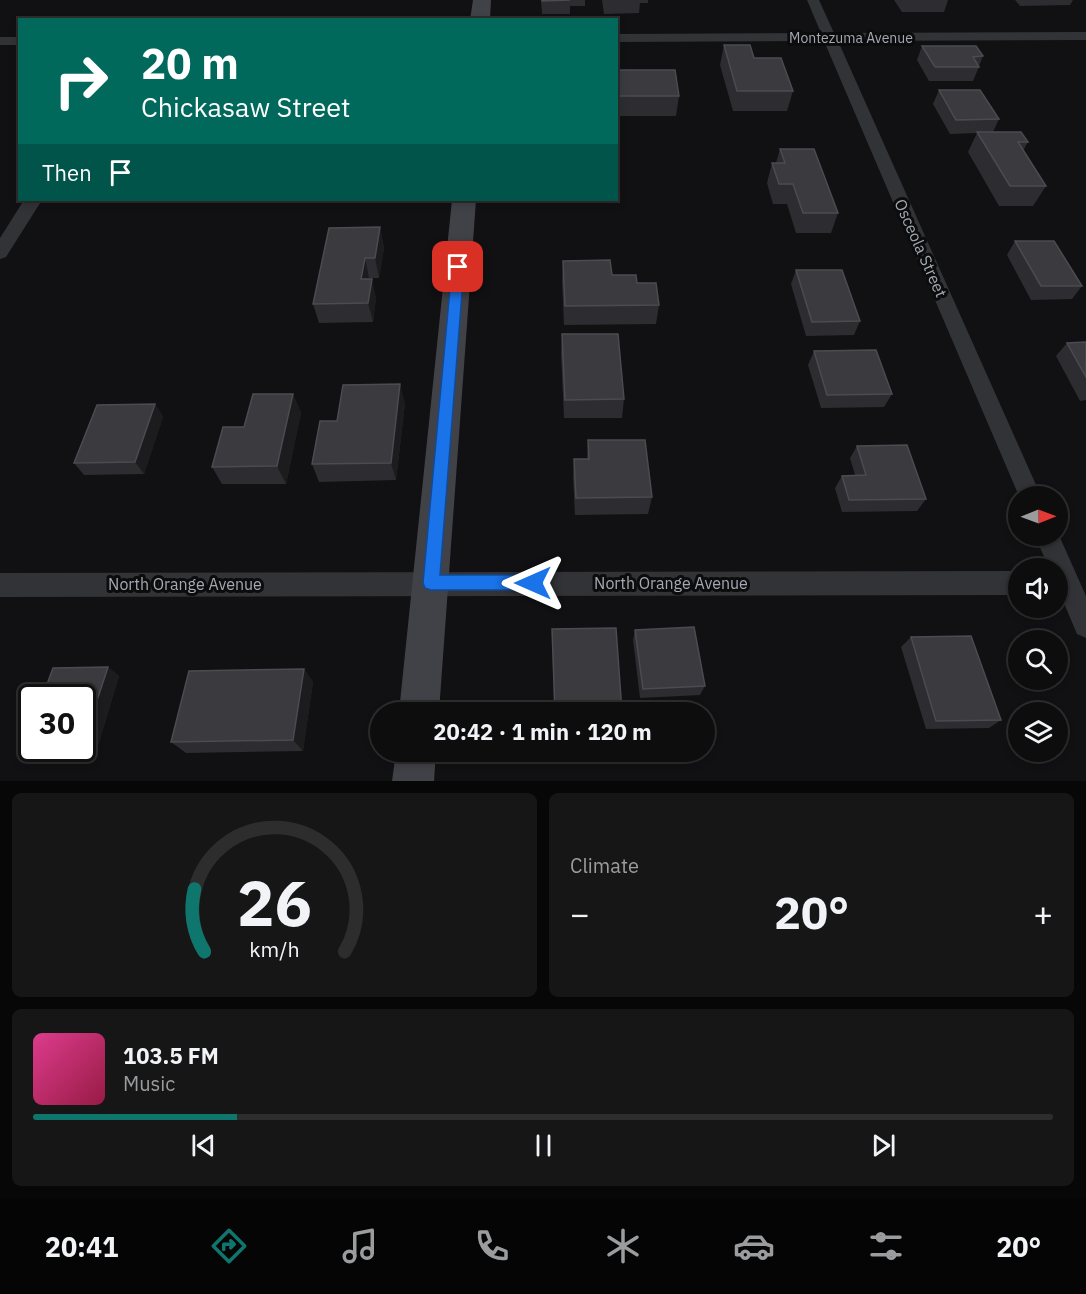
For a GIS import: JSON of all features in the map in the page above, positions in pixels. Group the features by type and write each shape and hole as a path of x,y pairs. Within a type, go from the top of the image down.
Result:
{"street":[{"path":"480,18 482,0"},
{"name":"Osceola Street","path":"813,0 1026,486"},
{"name":"Montezuma Avenue","path":"618,38 1086,36"},
{"path":"0,41 18,41"},
{"path":"0,254 32,201"},
{"path":"420,702 464,201"},
{"path":"1052,546 1070,582 1086,625"},
{"name":"North Orange Avenue","path":"0,585 1008,583"},
{"path":"413,781 415,762"}],"building":[{"path":"724,45 750,45 754,58 781,58 793,91 737,91"},
{"path":"922,46 976,46 983,56 973,57 979,67 935,67"},
{"path":"618,70 675,70 679,96 618,96"},
{"path":"939,90 980,90 999,119 956,120"},
{"path":"977,132 1021,132 1028,142 1018,142 1046,186 1010,186"},
{"path":"780,149 814,149 838,213 803,213 793,184 779,184 772,163 785,163"},
{"path":"380,227 375,258 365,258 361,279 372,279 368,303 313,304 329,228"},
{"path":"1015,241 1054,241 1082,286 1041,286"},
{"path":"610,260 612,275 636,275 637,283 656,283 659,305 565,306 563,261"},
{"path":"796,270 842,270 860,321 812,322"},
{"path":"562,334 618,334 624,399 565,400"},
{"path":"1086,342 1086,377 1067,343"},
{"path":"876,350 892,394 827,395 814,351"},
{"path":"400,384 391,463 312,464 320,421 337,421 343,385"},
{"path":"253,394 293,394 277,466 212,467 223,427 244,427"},
{"path":"155,404 135,462 74,463 97,405"},
{"path":"588,440 645,440 652,497 576,498 574,459 589,459"},
{"path":"907,445 926,499 849,500 842,476 866,475 857,446"},
{"path":"694,627 705,686 643,689 635,630"},
{"path":"616,628 621,702 555,702 552,629"},
{"path":"971,636 1001,720 936,721 911,637"},
{"path":"108,667 96,703 96,684 47,684 53,668"},
{"path":"304,669 293,740 171,742 189,671"}],"route":[{"path":"458,267 431,583 533,583"}]}
